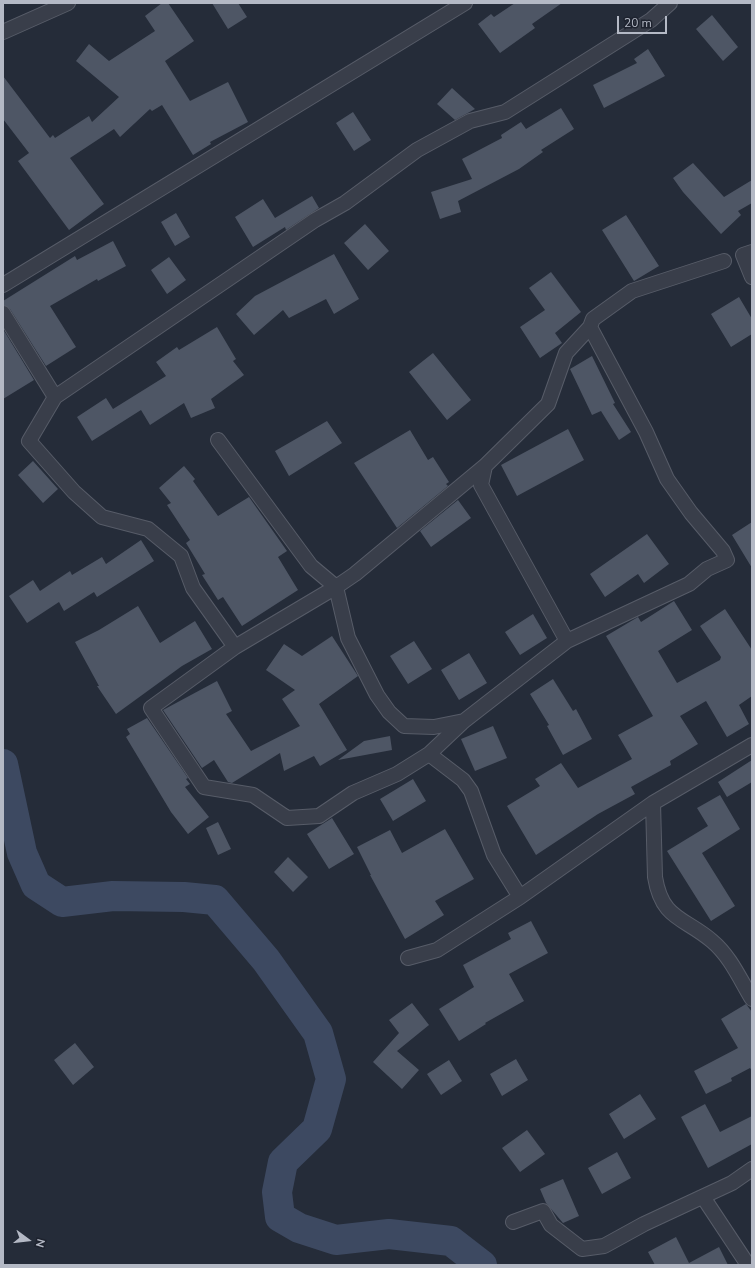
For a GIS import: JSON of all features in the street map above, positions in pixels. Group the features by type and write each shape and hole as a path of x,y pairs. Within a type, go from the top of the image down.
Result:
{"street":[{"path":"3,32 68,3"},
{"path":"3,285 465,3"},
{"path":"235,647 193,588 181,556 148,529 102,517 74,492 29,441 55,397 315,220 345,203 416,150 470,121 505,112 650,20 670,3"},
{"path":"752,252 743,255 752,277"},
{"path":"590,327 646,432 667,479 691,513 723,551 727,560 707,569 689,584 567,640 464,721 429,754 397,774 353,793 319,816 288,818 253,795 204,787 151,708 235,647 336,587 355,574 485,466 548,404 566,353 590,327 593,319 632,291 724,262"},
{"path":"3,313 55,397"},
{"path":"218,440 311,566 336,587 348,638 377,695 389,712 404,726 434,726 464,721"},
{"path":"485,466 481,485 567,640"},
{"path":"408,958 437,950 520,897 653,802 752,745"},
{"path":"429,754 463,780 471,791 494,855 520,897"},
{"path":"653,802 655,877 657,889 663,903 676,918 711,940 731,962 750,992"},
{"path":"514,1222 543,1211 551,1224 566,1238 582,1248 604,1246 644,1224 732,1183 752,1169"},
{"path":"703,1196 748,1265"}],"building":[{"path":"162,3 168,3 194,41 165,61 190,101 228,82 248,122 210,142 211,144 193,155 162,105 152,111 150,109 120,137 114,129 70,158 104,204 69,230 18,161 29,153 3,119 3,76 50,138 53,135 55,138 89,116 92,122 119,97 76,61 89,44 109,61 155,31 145,16"},
{"path":"212,3 238,3 247,17 228,29"},
{"path":"515,3 562,3 532,24 535,28 500,53 478,24 491,14 494,17"},
{"path":"712,15 738,47 723,61 696,29"},
{"path":"648,49 665,76 604,108 593,85 637,63 634,59"},
{"path":"452,88 475,109 455,120 437,104"},
{"path":"561,108 574,129 541,150 543,152 519,169 458,201 461,212 440,219 431,192 472,179 462,159 502,138 501,135 521,122 526,129"},
{"path":"353,112 371,140 354,151 336,123"},
{"path":"693,163 724,197 752,180 752,203 738,211 741,215 721,234 683,192 673,178"},
{"path":"312,196 319,208 286,230 285,227 253,247 235,217 263,199 275,218"},
{"path":"176,213 190,237 175,246 161,222"},
{"path":"626,215 659,266 634,281 602,230"},
{"path":"365,224 389,251 368,270 344,243"},
{"path":"113,241 126,266 98,281 97,279 50,306 76,347 46,366 10,309 3,305 3,301 75,256 77,260"},
{"path":"334,254 359,299 334,314 326,299 289,318 283,310 254,335 236,314 255,296"},
{"path":"169,257 186,280 167,294 151,270"},
{"path":"551,272 581,312 555,333 562,343 540,358 520,327 545,310 529,288"},
{"path":"739,297 752,319 752,334 731,347 711,314"},
{"path":"217,327 236,359 233,361 244,375 211,399 215,408 191,418 184,403 150,425 141,410 92,441 77,417 106,398 113,409 166,376 156,362 177,347 179,350"},
{"path":"3,329 34,380 3,399"},
{"path":"433,353 471,400 447,420 409,372"},
{"path":"592,356 615,403 613,404 631,432 619,440 601,411 592,415 570,369"},
{"path":"327,421 342,443 289,476 275,451"},
{"path":"568,429 584,460 517,496 501,465"},
{"path":"410,430 428,460 433,457 449,482 446,484 448,486 397,528 354,463"},
{"path":"33,461 58,489 43,503 18,475"},
{"path":"184,466 195,479 193,481 218,516 249,497 287,551 278,557 298,590 242,626 223,597 218,600 202,575 205,574 186,543 190,540 167,505 171,503 159,488"},
{"path":"458,500 471,518 431,547 420,531"},
{"path":"752,522 752,568 732,535"},
{"path":"647,534 669,564 644,583 638,574 605,597 590,574"},
{"path":"141,540 154,561 97,597 94,592 64,611 59,602 27,623 9,596 33,580 40,591 70,571 72,575 102,557 106,564"},
{"path":"674,601 692,630 658,651 677,683 720,660 721,657 700,626 725,609 752,650 752,696 739,705 749,724 727,737 706,701 680,716 698,744 670,761 671,765 631,787 635,794 598,814 536,855 507,806 540,786 535,779 561,763 578,788 632,759 618,735 653,716 606,636 638,617 641,622"},
{"path":"138,606 160,643 195,621 212,649 182,666 116,714 97,686 99,686 75,642 99,630"},
{"path":"533,614 547,638 520,655 505,632"},
{"path":"332,636 358,676 319,704 347,750 320,766 314,756 284,771 280,753 232,783 228,782 214,760 202,768 163,710 217,681 232,711 226,714 251,751 300,726 282,699 295,690 266,670 284,644 302,656"},
{"path":"414,641 432,669 408,684 390,656"},
{"path":"469,653 487,683 459,700 441,670"},
{"path":"553,679 573,711 576,709 592,739 563,755 547,726 549,725 530,694"},
{"path":"147,718 188,778 186,779 190,784 185,787 209,817 188,834 171,812 126,737 130,734 127,729"},
{"path":"493,726 507,758 475,771 461,739"},
{"path":"390,736 392,750 338,760 364,741"},
{"path":"752,760 752,782 727,797 718,782"},
{"path":"413,779 426,801 393,821 380,799"},
{"path":"720,795 740,829 702,853 735,906 711,921 667,851 708,826 697,808"},
{"path":"332,818 354,854 329,869 307,834"},
{"path":"218,822 231,849 218,855 206,828"},
{"path":"445,829 474,879 435,901 444,915 405,939 370,875 357,847 390,830 402,853"},
{"path":"288,857 308,877 293,892 274,872"},
{"path":"531,921 548,953 509,974 524,1001 485,1023 486,1024 459,1041 439,1009 474,987 463,965 511,939 508,933"},
{"path":"412,1003 429,1025 397,1051 419,1070 402,1089 373,1062 399,1033 389,1020"},
{"path":"746,1004 752,1012 752,1071 750,1068 731,1078 732,1081 706,1094 694,1071 738,1048 721,1019"},
{"path":"75,1043 94,1067 73,1085 54,1060"},
{"path":"516,1059 528,1080 502,1096 490,1074"},
{"path":"449,1060 462,1081 441,1095 427,1074"},
{"path":"640,1094 656,1119 624,1139 609,1114"},
{"path":"705,1104 720,1132 752,1116 752,1144 708,1168 681,1117"},
{"path":"527,1130 545,1154 520,1172 502,1148"},
{"path":"617,1152 631,1178 602,1194 588,1168"},
{"path":"563,1179 579,1216 563,1223 546,1203 540,1189"},
{"path":"676,1237 689,1263 719,1247 728,1265 655,1265 648,1252"}],"waterway":[{"path":"3,764 22,853 36,885 62,902 113,896 184,897 215,900 266,960 318,1033 331,1079 317,1129 283,1162 277,1192 280,1217 299,1228 336,1240 389,1234 451,1241 482,1265"}]}
